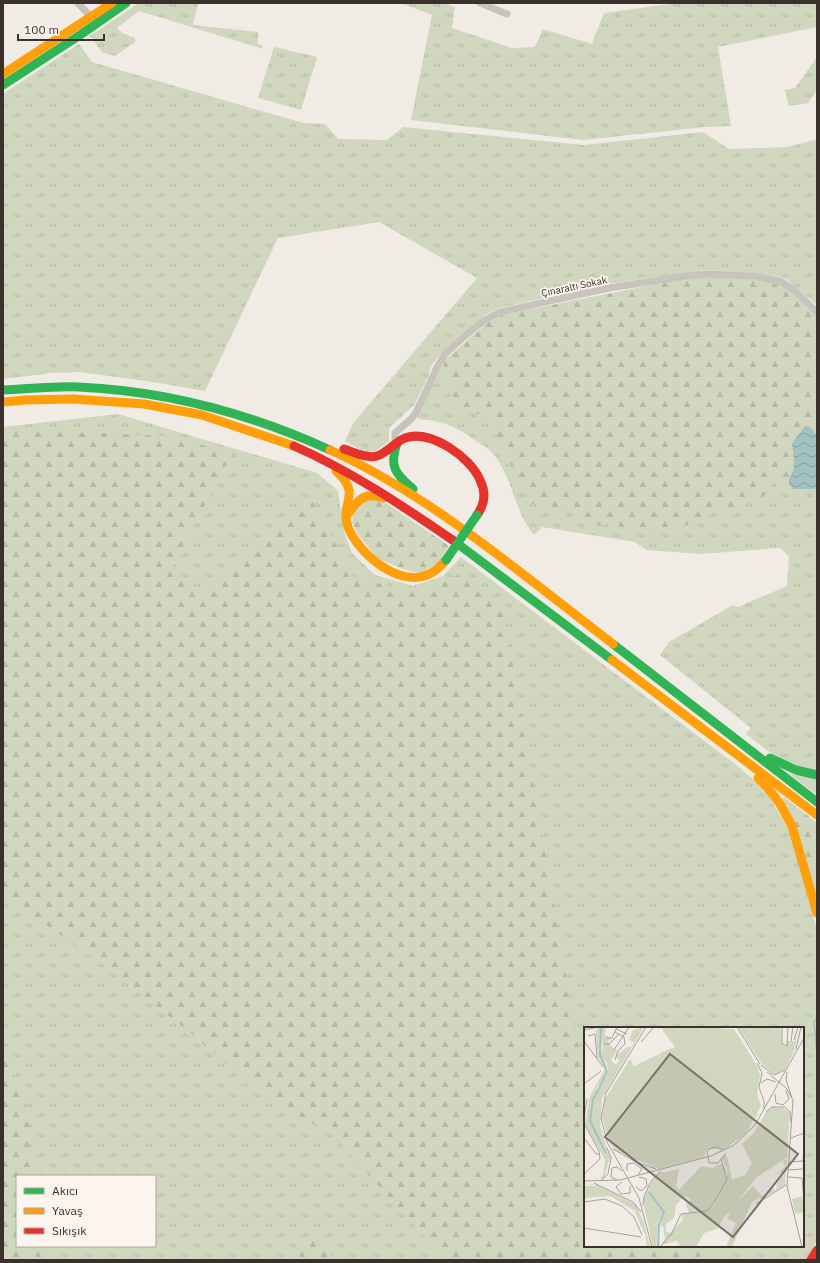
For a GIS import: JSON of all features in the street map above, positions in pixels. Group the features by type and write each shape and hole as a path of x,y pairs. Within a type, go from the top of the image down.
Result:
{"main road":[{"path":"3,74 112,3"},
{"path":"3,85 126,3"},
{"path":"3,390 77,387 125,390 191,401 311,436 367,456 377,456 402,440 411,437 428,438 443,444 464,458 478,476 484,491 484,503 478,515 446,560 437,570 432,574 421,577 408,577 388,570 370,558 356,542 347,526 350,491 346,482 340,475 312,454"},
{"path":"3,402 26,399 68,399 109,401 156,406 191,412 250,430 312,454 362,481 425,520 481,560 817,815"},
{"path":"246,417 317,444 352,460 411,495 475,538"},
{"path":"397,443 392,461 398,476 475,538 817,802"},
{"path":"347,516 358,500 371,495 383,498 425,520"},
{"path":"713,736 768,788 780,804 792,826 817,912"},
{"path":"749,748 780,764 809,774 817,775"},
{"path":"811,1260 817,1250"}],"street":[{"path":"78,3 91,17"},
{"path":"480,3 508,14"},
{"name":"Çınaraltı Sokak","path":"397,443 395,433 415,414 441,360 458,341 485,320 500,312 609,288 704,274 755,276 782,282 817,312"}],"green space":[{"path":"139,3 198,3 193,25 258,32 258,44 262,45 263,49 139,11 117,28 122,33 135,38 135,42 115,56 102,52 90,36"},
{"path":"401,3 444,3 455,7 452,28 512,48 535,47 543,29 592,44 604,13 678,3 817,3 817,27 718,47 731,126 705,127 583,140 411,120 432,15"},
{"path":"79,44 92,62 303,123 325,124 338,139 387,140 403,127 584,145 703,132 729,149 788,147 817,139 817,305 786,279 757,273 703,270 608,284 499,308 485,315 441,354 431,366 428,378 414,405 389,428 389,441 376,451 365,452 345,441 354,422 477,278 379,222 278,238 205,391 80,372 51,373 3,379 3,94"},
{"path":"274,47 317,57 301,110 258,98"},
{"path":"817,57 817,90 808,103 789,106 785,90 795,88"},
{"path":"704,277 756,278 783,286 817,315 817,435 810,427 792,443 793,474 789,478 780,475 765,495 743,505 716,509 691,524 651,533 609,524 596,526 578,516 561,511 541,502 530,504 521,490 514,469 487,414 459,413 451,404 450,387 444,371 444,361 488,322 502,315 683,279"},
{"path":"683,279 817,435 815,434 793,467 793,489 817,488 817,772 776,757 746,734 751,728 660,655 669,642 733,605 738,607 787,586 789,556 780,548 701,554 646,550 635,542 542,527 534,535 522,517 506,475 493,453 464,433 452,427 440,422 419,419 417,417 444,361 502,315"},
{"path":"118,414 317,473 338,491 344,532 352,553 375,575 413,586 443,576 461,557 735,764 763,787 791,833 817,930 817,1241 806,1260 3,1260 3,427"},
{"path":"24,430 163,436 233,452 172,567 204,596 313,502 353,576 411,592 461,574 504,615 584,1079 584,1247 715,1247 718,1260 445,1260 332,1134 267,1099 192,1034 96,959 3,896 3,431"},
{"path":"366,500 379,500 387,504 449,546 440,561 423,572 414,572 377,558 359,536 352,522 353,515"},
{"path":"788,773 817,779 817,795"},
{"path":"784,797 817,823 817,904 780,800"},
{"path":"3,1047 25,1101 36,1175 16,1175 16,1247 45,1247 47,1260 3,1260"},
{"path":"311,1237 336,1260 284,1260"}],"water":[{"path":"805,426 810,427 817,435 817,488 793,489 789,484 789,478 794,466 792,443"}],"waterway":[{"path":"817,1017 814,1022 817,1053"}],"traffic: fast":[{"path":"3,85 126,3"},
{"path":"3,390 79,387 144,393 207,406 238,415 269,425 330,450"},
{"path":"397,443 394,458 395,469 402,479 413,489"},
{"path":"446,560 477,515"},
{"path":"454,541 612,660"},
{"path":"613,644 817,802"},
{"path":"770,758 796,770 817,775"}],"traffic: slow":[{"path":"3,74 112,3"},
{"path":"3,402 73,399 144,404 202,415 294,446"},
{"path":"330,450 405,490 441,514 511,565 613,644"},
{"path":"336,471 344,479 348,486 349,499 346,511 348,527 360,547 370,557 392,572 404,576 416,577 433,572 446,560"},
{"path":"349,513 356,503 368,496 378,496 384,498"},
{"path":"612,660 817,815"},
{"path":"758,778 780,804 792,826 817,913"}],"traffic: jam":[{"path":"344,449 360,455 373,457 384,452 405,438 415,436 438,441 459,454 468,462 480,480 484,498 482,507 477,515"},
{"path":"294,446 336,466 396,502 454,541"},
{"path":"811,1260 817,1250"}]}
